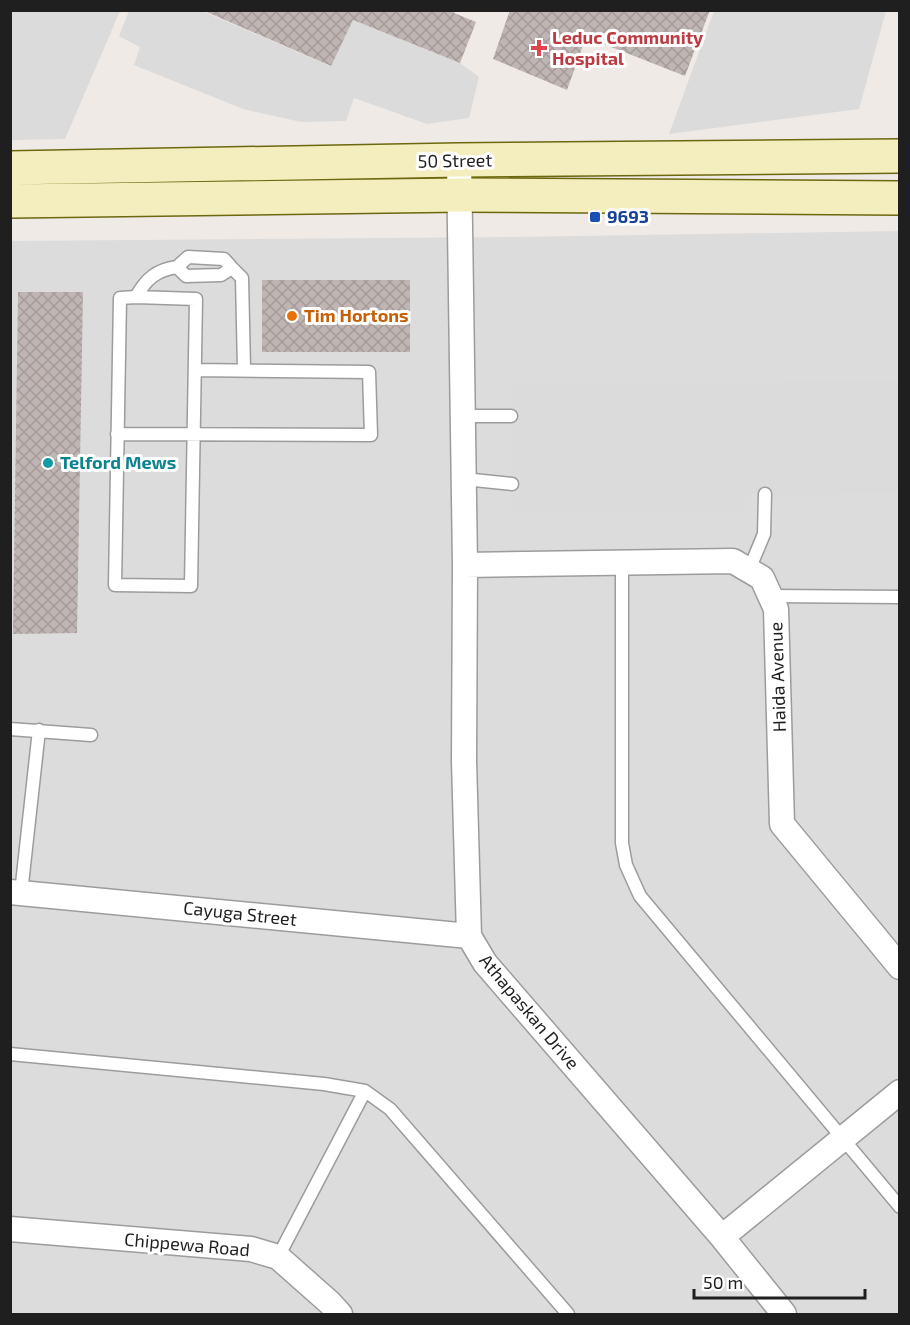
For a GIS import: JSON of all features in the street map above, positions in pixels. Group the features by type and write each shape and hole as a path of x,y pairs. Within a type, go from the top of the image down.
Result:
{"main road":[{"name":"50 Street","path":"10,168 459,160 900,156"},
{"name":"50 Street","path":"10,201 461,195 900,198"}],"street":[{"name":"Athapaskan Drive","path":"459,160 465,565 464,760 469,936 485,963 722,1238 784,1314"},
{"name":"Haida Avenue","path":"465,565 733,561 762,578 776,609 782,824 900,967"},
{"name":"Cayuga Street","path":"16,892 469,936"},
{"path":"722,1238 900,1092"},
{"name":"Chippewa Road","path":"10,1229 251,1249 278,1257 340,1314"}],"lane":[{"path":"136,297 152,275 163,269 177,267 186,276 221,275 232,268 242,278 244,369"},
{"path":"120,298 196,299 195,370 190,586 115,585 120,298"},
{"path":"117,434 370,435 369,372 195,370"},
{"path":"462,416 511,416"},
{"path":"464,479 512,484"},
{"path":"749,570 764,534 765,494"},
{"path":"622,564 622,843 626,865 640,896 900,1207"},
{"path":"771,596 900,597"},
{"path":"10,729 91,735"},
{"path":"16,892 39,730"},
{"path":"10,1054 324,1084 365,1091 390,1109 568,1314"},
{"path":"278,1257 365,1091"}],"shaded area":[{"path":"10,11 120,11 65,139 11,140"},
{"path":"129,11 202,11 330,66 353,20 460,63 479,77 469,118 427,124 354,98 346,121 301,122 243,109 134,65 140,47 119,36"},
{"path":"714,11 886,11 859,109 669,134"},
{"path":"899,231 899,1314 11,1314 10,241"},
{"path":"899,380 899,493 743,494 743,513 512,512 511,386"}],"building":[{"path":"202,10 455,10 454,13 476,22 460,63 353,20 331,66"},
{"name":"Leduc Community Hospital","path":"510,10 710,10 685,76 586,37 567,90 493,59"},
{"path":"262,280 410,280 410,352 262,352"},
{"name":"Telford Mews","path":"18,292 83,292 77,633 13,634"}],"place":[{"name":"Leduc Community Hospital","path":"539,48"},
{"name":"9693","path":"595,217"},
{"name":"Tim Hortons","path":"292,316"},
{"name":"Telford Mews","path":"48,463"}]}
